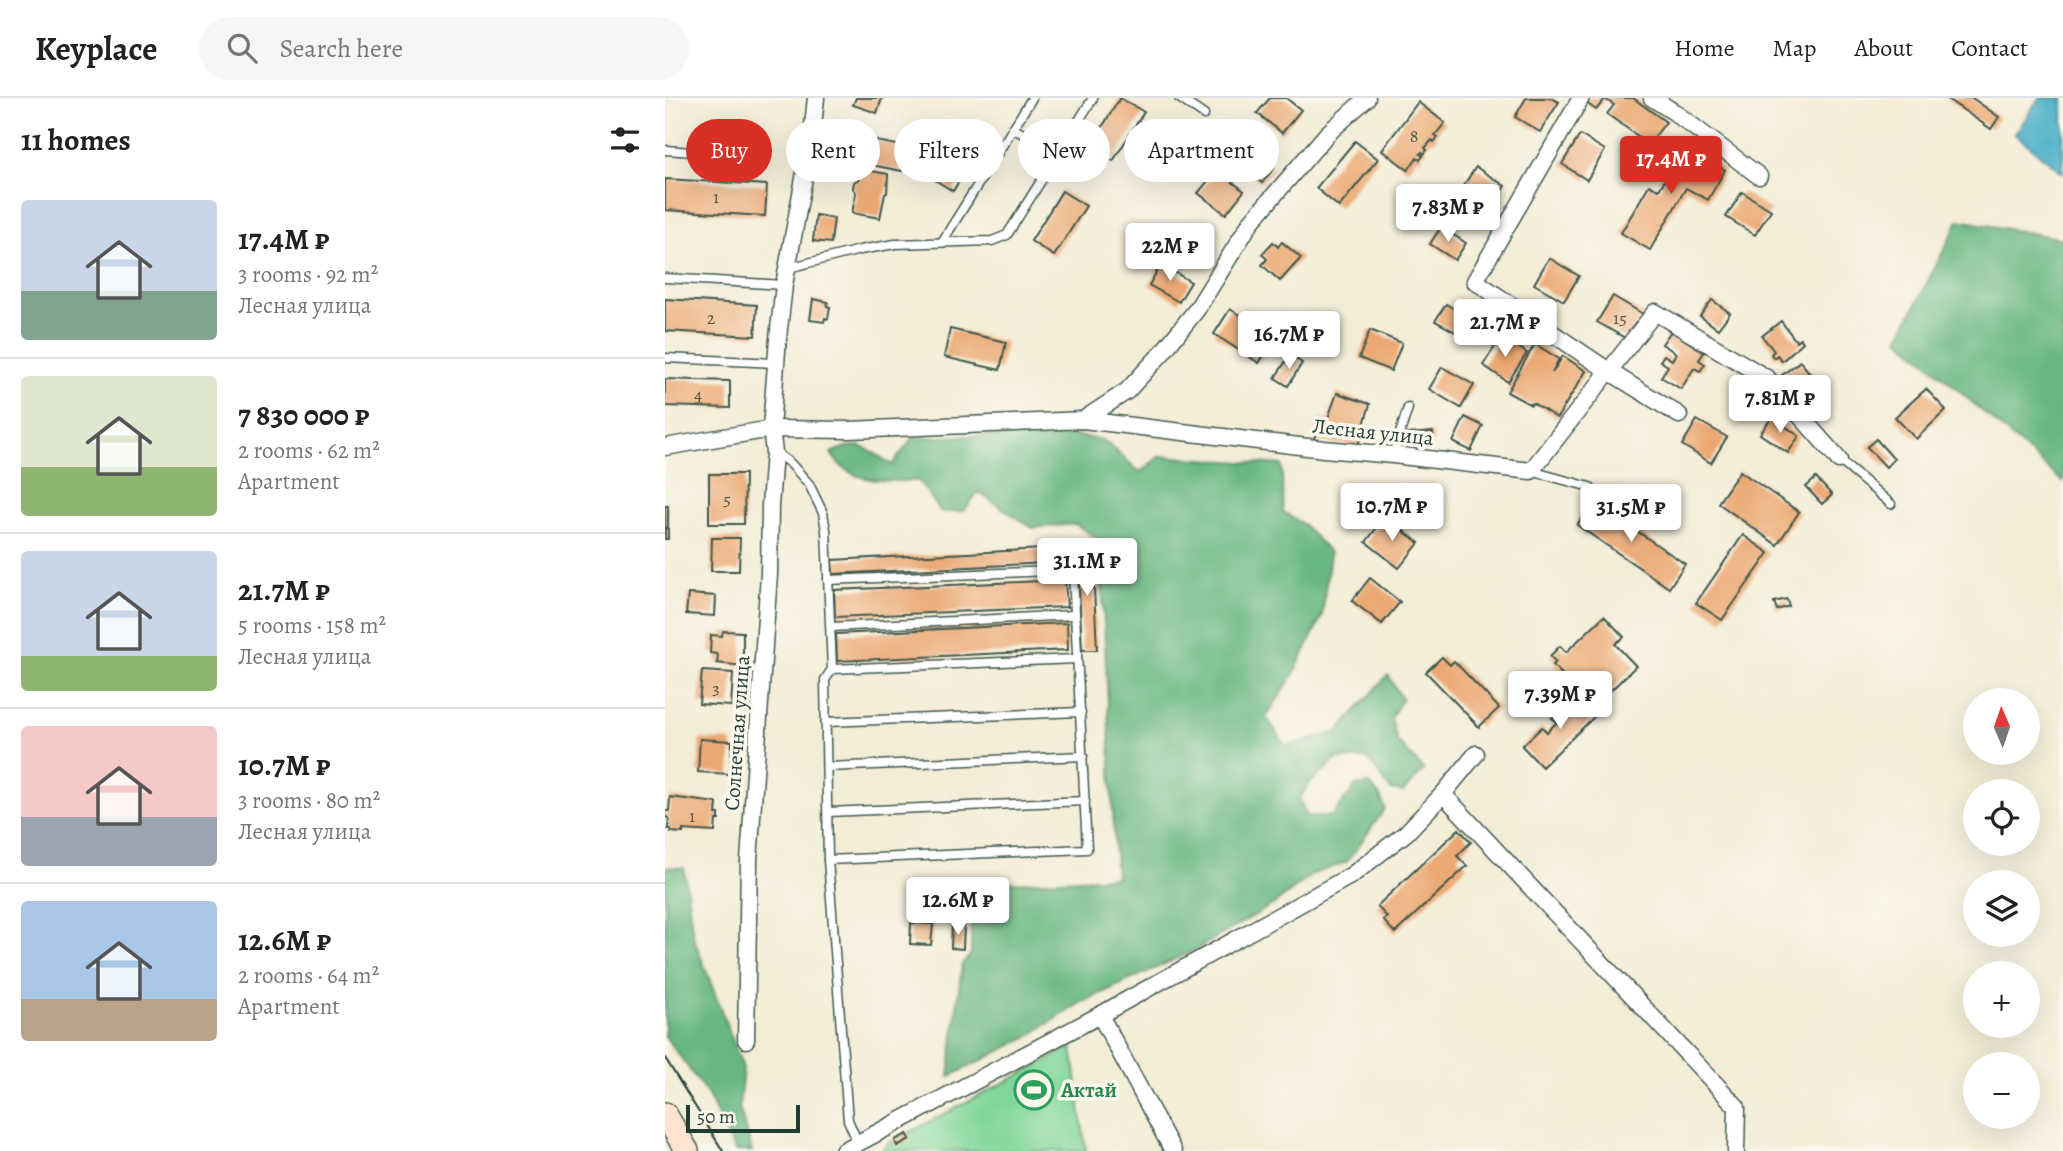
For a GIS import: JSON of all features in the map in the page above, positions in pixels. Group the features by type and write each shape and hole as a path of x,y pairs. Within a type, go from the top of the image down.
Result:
{"street":[{"name":"Солнечная улица","path":"746,1040 749,860 769,574 774,452 771,429 784,285 812,135 816,98"},
{"path":"1083,420 1127,391 1162,353 1197,310 1251,222 1327,134 1367,98"},
{"path":"1580,98 1475,281 1679,415"},
{"path":"1652,98 1759,176"},
{"path":"1531,471 1655,312 1768,379 1839,460"},
{"name":"Лесная улица","path":"665,447 771,429 849,430 1083,420 1531,471"},
{"path":"850,1147 1100,1015 1352,875 1406,833 1476,754"},
{"path":"1443,794 1737,1107 1736,1151"},
{"path":"1100,1015 1173,1151"},
{"path":"665,1114 687,1151"}],"lane":[{"path":"942,242 1032,98"},
{"path":"1080,119 1093,98"},
{"path":"1179,98 1204,115"},
{"path":"1013,128 1018,131"},
{"path":"665,150 686,151"},
{"path":"788,268 884,245 992,241 1007,235 1040,182"},
{"path":"665,278 784,285"},
{"path":"665,358 776,363"},
{"path":"1393,455 1408,408"},
{"path":"774,452 791,464 809,484 818,500 826,530 832,669 825,680 828,860 850,1147"},
{"path":"1839,460 1891,504"},
{"path":"1531,471 1590,487"},
{"path":"828,860 1087,849 1072,554"},
{"path":"828,580 1073,570"},
{"path":"831,627 1075,615"},
{"path":"832,669 1077,659"},
{"path":"826,722 1081,712"},
{"path":"827,767 1083,756"},
{"path":"828,812 1085,801"}],"green space":[{"path":"1959,220 2063,239 2063,482 1899,338"},
{"path":"1059,433 1103,440 1140,472 1160,456 1282,465 1283,512 1303,524 1330,553 1322,616 1293,675 1266,717 1286,746 1337,732 1388,675 1402,699 1391,718 1397,741 1424,770 1403,792 1391,790 1368,759 1337,759 1309,784 1299,799 1307,816 1332,816 1356,786 1370,784 1380,796 1385,809 1347,862 1313,874 1274,904 1195,950 1082,1002 1026,1038 949,1077 962,964 971,954 971,885 1116,877 1100,540 1075,524 1033,528 978,492 964,511 941,512 919,481 882,481 858,476 848,471 831,453 857,446 892,465 913,438"},
{"path":"665,867 684,868 693,936 743,1068 739,1107 752,1151 735,1151 708,1095 665,1036"},
{"name":"Актай","path":"1072,1047 1086,1151 882,1151 887,1144"}],"water":[{"path":"2039,98 2063,98 2063,173 2015,134"}],"building":[{"path":"856,98 882,98 877,113 853,105"},
{"path":"1120,98 1144,112 1140,119 1124,119 1124,144 1113,161 1110,159 1110,119 1107,119"},
{"path":"1270,98 1286,98 1301,110 1282,133 1279,131 1279,119 1264,119 1257,113"},
{"path":"1526,98 1551,98 1559,102 1540,132 1515,117"},
{"path":"1588,98 1633,98 1666,122 1649,144 1607,114 1614,105 1605,99 1596,110 1585,102"},
{"path":"1946,98 1972,98 1999,117 1991,129"},
{"path":"1418,102 1445,123 1435,135 1438,137 1434,142 1432,140 1425,148 1427,150 1424,154 1420,154 1423,156 1420,160 1417,158 1408,170 1382,150"},
{"path":"1580,135 1605,150 1587,180 1562,164"},
{"path":"1355,141 1378,159 1339,207 1316,188"},
{"path":"880,142 894,144 894,169 880,167"},
{"path":"1684,147 1725,170 1708,200 1686,188 1650,250 1621,233 1649,185 1659,190"},
{"path":"1476,167 1505,186 1488,211 1459,192"},
{"path":"880,173 888,174 887,193 880,218 852,213 856,193 854,182 880,182"},
{"path":"665,179 767,185 765,216 665,210"},
{"path":"938,182 959,182 953,191"},
{"path":"1207,182 1232,182 1244,191 1226,214 1198,193"},
{"path":"1062,191 1086,206 1054,256 1031,241"},
{"path":"1742,192 1771,210 1755,235 1726,217"},
{"path":"816,215 834,218 831,243 813,241"},
{"path":"1441,227 1466,243 1455,260 1430,244"},
{"path":"1273,242 1278,247 1282,242 1301,258 1280,281 1262,265 1267,259 1262,254"},
{"path":"1549,258 1579,276 1564,301 1534,284"},
{"path":"1161,264 1191,282 1179,302 1149,285"},
{"path":"1613,296 1643,314 1627,339 1597,322"},
{"path":"665,299 757,305 755,336 665,331"},
{"path":"813,299 828,302 828,319 825,318 824,322 810,320"},
{"path":"1712,300 1730,313 1718,329 1700,316"},
{"path":"1446,304 1467,316 1457,333 1435,321"},
{"path":"1230,309 1275,337 1259,363 1214,334"},
{"path":"1781,321 1796,341 1800,338 1803,342 1782,361 1777,355 1774,358 1771,354 1774,351 1762,336"},
{"path":"950,329 1006,342 1000,370 944,357"},
{"path":"1370,330 1402,343 1391,371 1359,358"},
{"path":"1671,331 1704,352 1699,360 1705,364 1700,371 1694,368 1681,389 1661,377 1668,366 1660,361 1664,355 1672,360 1676,353 1662,344"},
{"path":"1502,336 1527,353 1508,382 1483,365"},
{"path":"1535,344 1559,359 1552,373 1563,356 1586,371 1557,418 1533,403 1531,405 1507,392"},
{"path":"1290,355 1302,363 1288,386 1275,378"},
{"path":"1800,361 1813,377 1794,392 1781,376"},
{"path":"1442,367 1474,385 1461,408 1429,389"},
{"path":"665,379 730,381 730,408 665,406"},
{"path":"1926,389 1946,410 1916,439 1895,417"},
{"path":"1337,393 1370,404 1358,446 1313,441 1321,419 1327,421"},
{"path":"1465,417 1483,426 1471,451 1453,442"},
{"path":"1772,417 1799,436 1788,453 1760,434"},
{"path":"1697,420 1727,437 1711,463 1682,445"},
{"path":"1433,432 1434,442 1407,444 1407,434"},
{"path":"1876,439 1894,459 1886,467 1867,447"},
{"path":"1740,471 1799,512 1777,545 1718,503"},
{"path":"709,474 745,474 744,524 709,524"},
{"path":"1816,478 1832,495 1822,504 1806,487"},
{"path":"1593,501 1685,564 1669,588 1577,525"},
{"path":"665,506 668,506 668,539 665,539"},
{"path":"1385,517 1419,543 1399,568 1366,542"},
{"path":"1743,535 1769,553 1722,620 1696,603"},
{"path":"712,538 740,538 739,571 711,571"},
{"path":"1077,547 1092,547 1097,650 1082,650"},
{"path":"1063,548 1064,562 833,574 832,560"},
{"path":"1370,578 1400,602 1382,624 1352,601"},
{"path":"1065,580 1067,607 835,617 834,590"},
{"path":"688,594 716,596 715,616 686,614"},
{"path":"1787,599 1789,606 1777,610 1774,602"},
{"path":"1604,616 1624,637 1615,644 1636,666 1603,698 1582,677 1573,686 1553,665 1556,662 1550,656 1560,646 1566,652"},
{"path":"1067,623 1068,650 837,661 836,634"},
{"path":"723,631 743,632 743,666 717,663 718,654 710,653 711,635 722,636"},
{"path":"1442,657 1450,665 1454,661 1499,708 1479,727 1426,672"},
{"path":"702,671 733,673 731,706 699,704"},
{"path":"1578,694 1597,714 1542,767 1522,746 1542,727 1547,732 1557,722 1552,718"},
{"path":"700,739 732,741 730,774 698,772"},
{"path":"670,797 717,803 716,814 719,814 719,820 716,820 715,832 671,832 671,829 668,829 669,818 665,817 665,811 669,811"},
{"path":"1459,829 1471,842 1457,856 1467,866 1395,933 1383,920 1387,917 1377,906"},
{"path":"911,923 933,924 931,945 910,944"},
{"path":"952,925 964,925 963,949 951,948"},
{"path":"907,1134 910,1139 897,1146 895,1140"}],"tram line":[{"path":"665,1058 723,1151"}],"place":[{"name":"Актай","path":"1034,1090"}]}
